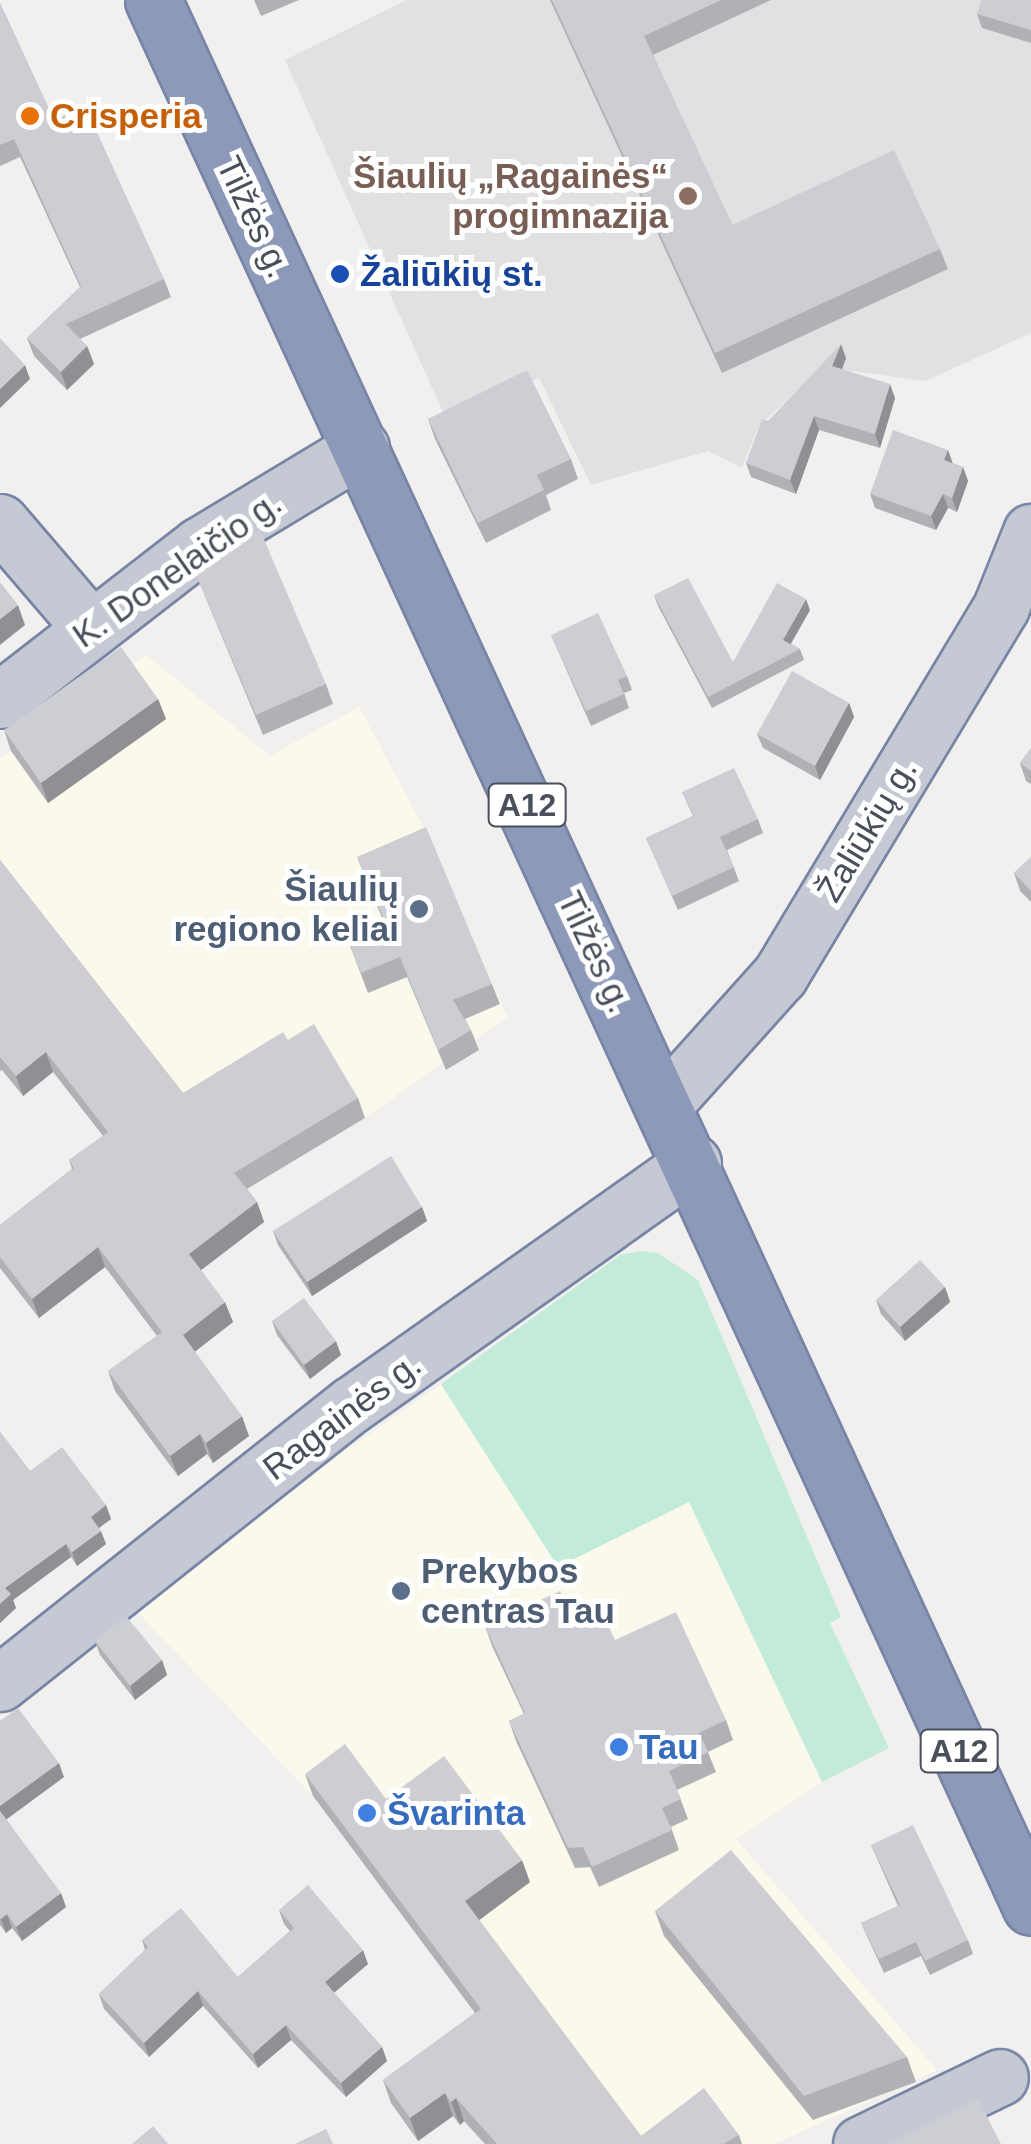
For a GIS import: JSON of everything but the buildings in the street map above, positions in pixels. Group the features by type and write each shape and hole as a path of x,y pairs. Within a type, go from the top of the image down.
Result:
{"highway":[{"name":"Tilžės g.","path":"153,0 693,1163 1031,1907"}],"street":[{"name":"K. Donelaičio g.","path":"0,700 200,544 360,448"},
{"path":"0,522 90,626"},
{"name":"Žaliūkių g.","path":"665,1104 780,974 1001,607 1031,532"},
{"name":"Ragainės g.","path":"0,1683 352,1405 693,1163"},
{"path":"860,2144 1000,2077"}],"shaded area":[{"name":"Šiaulių „Ragainės“ progimnazija","path":"406,0 1031,0 1031,333 925,381 822,367 758,427 742,468 708,451 591,485 539,378 447,421 285,60"},
{"name":"Šiaulių regiono keliai","path":"146,655 270,756 359,707 434,847 507,1017 365,1118 132,1174 0,1004 0,759"},
{"path":"441,1384 558,1567 689,1502 822,1782 736,1839 937,2070 774,2144 573,2144 313,1796 129,1603"}],"green space":[{"path":"658,1253 698,1280 841,1617 830,1623 889,1748 822,1782 689,1502 558,1567 441,1384 620,1255"}],"place":[{"name":"Crisperia","path":"30,116"},
{"name":"Šiaulių „Ragainės“ progimnazija","path":"688,196"},
{"name":"Žaliūkių st.","path":"340,274"},
{"name":"Šiaulių regiono keliai","path":"419,909"},
{"name":"Prekybos centras Tau","path":"401,1591"},
{"name":"Tau","path":"619,1747"},
{"name":"Švarinta","path":"367,1813"}]}
